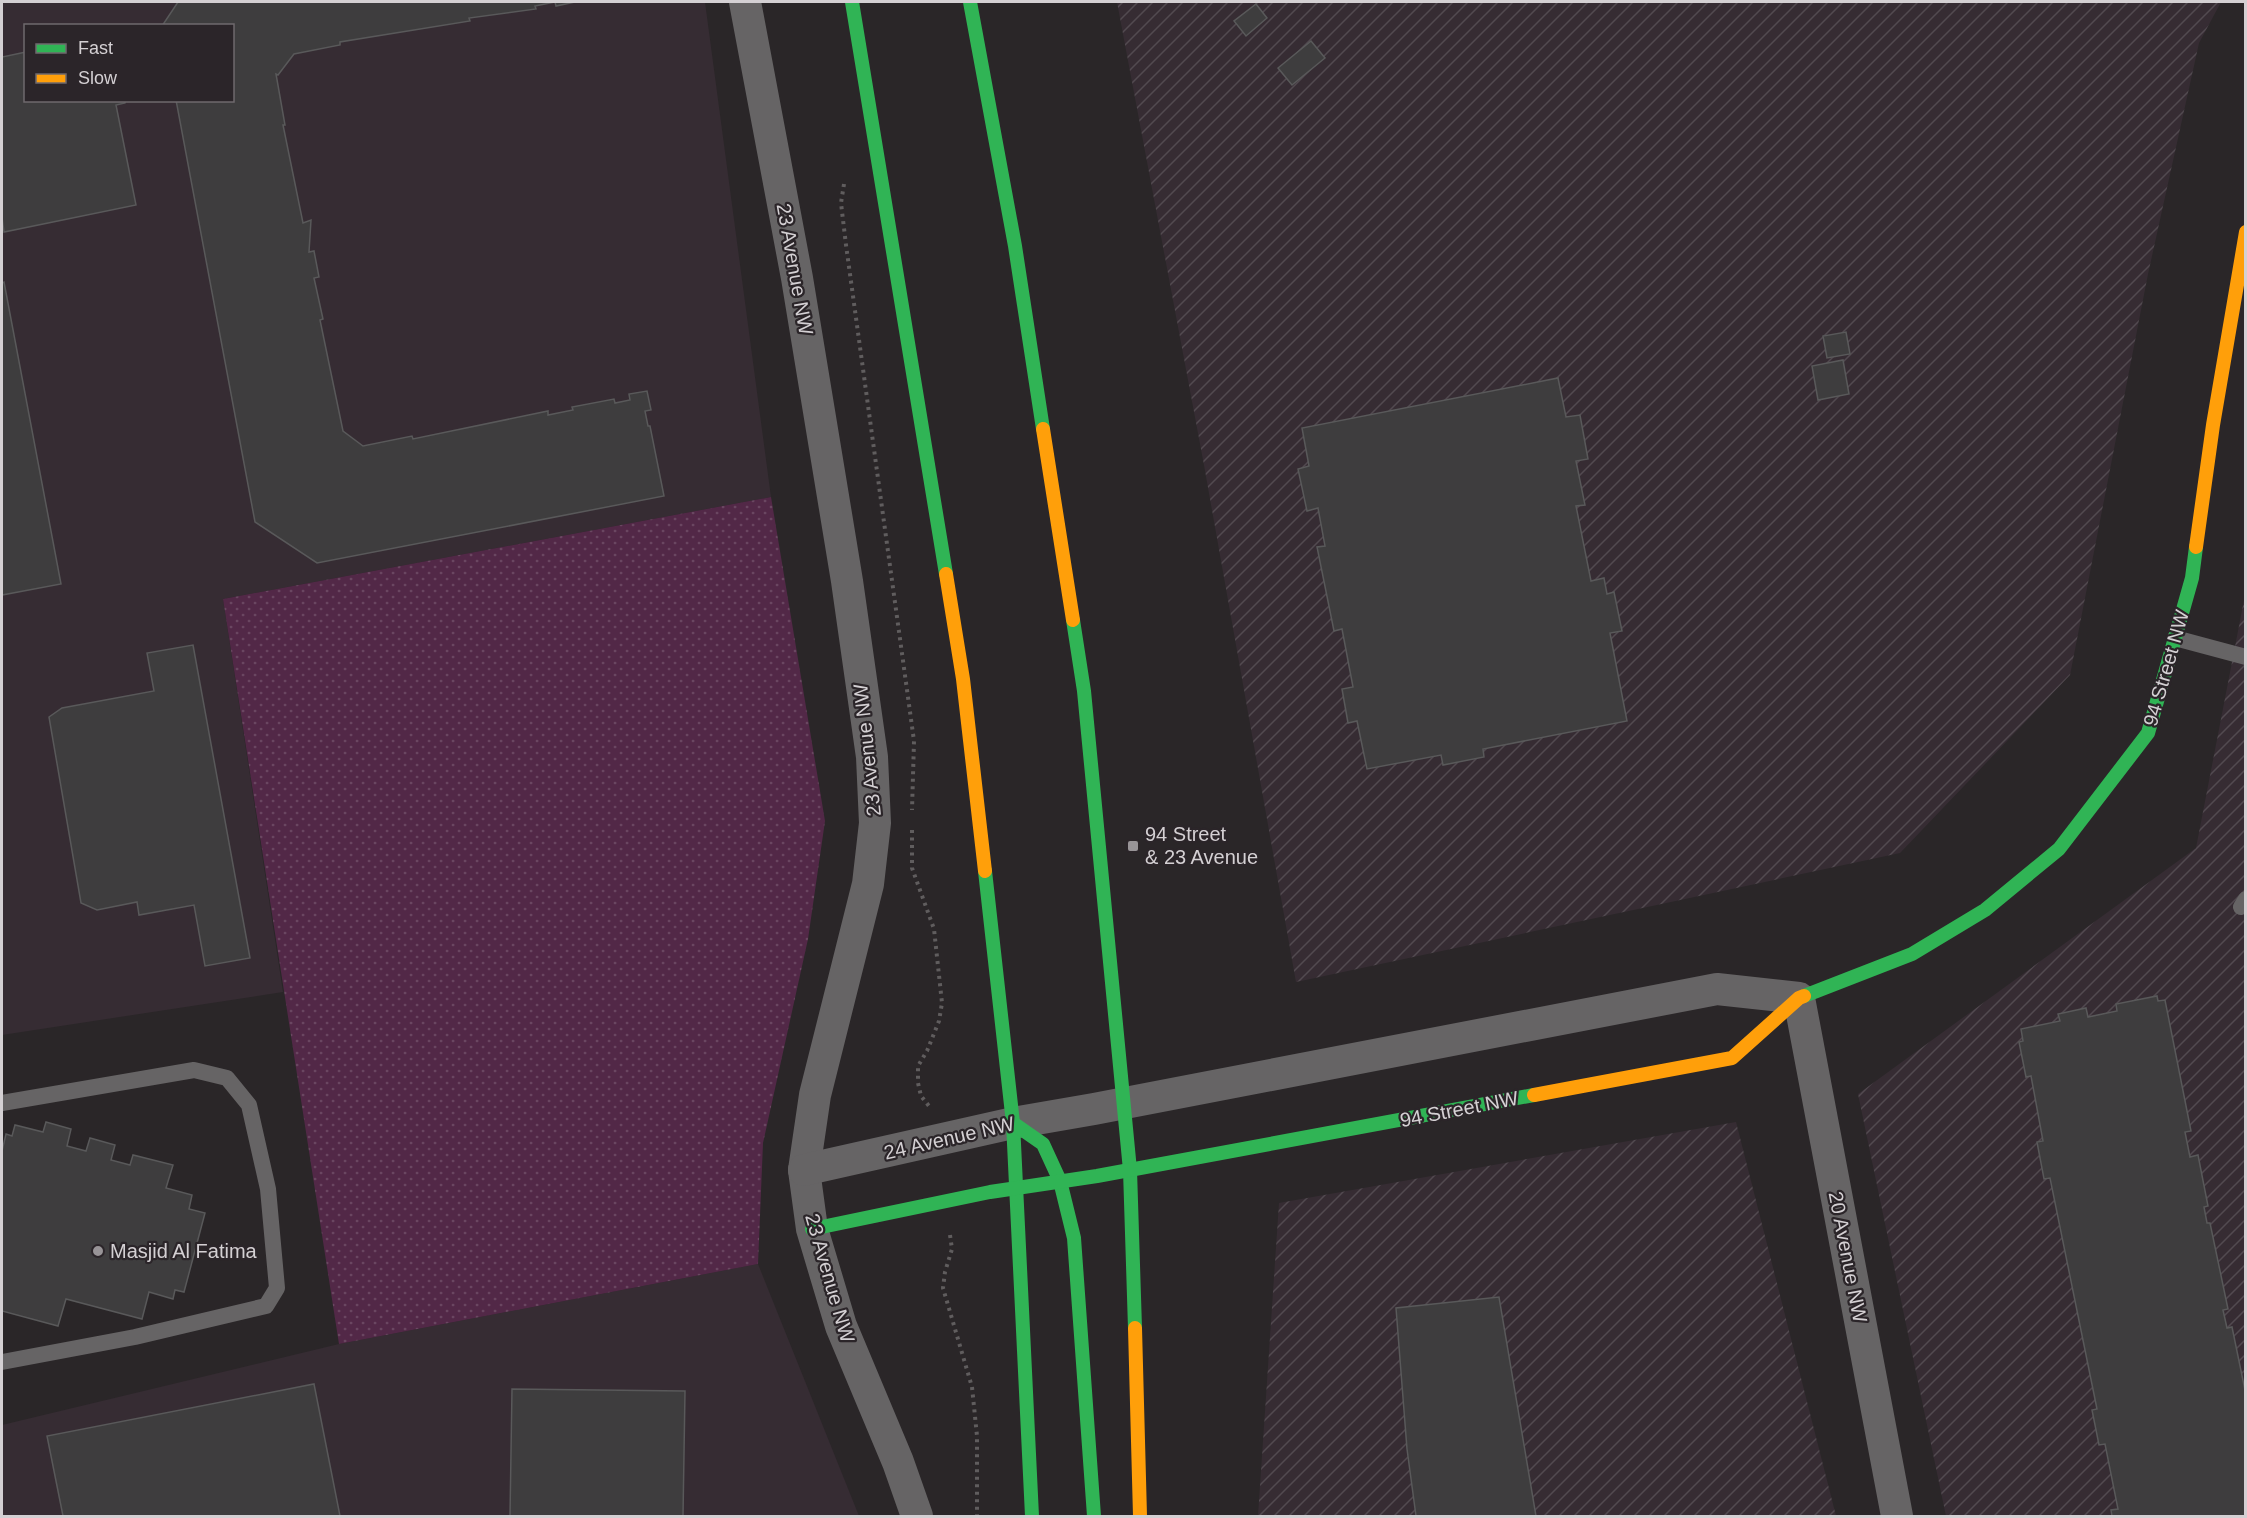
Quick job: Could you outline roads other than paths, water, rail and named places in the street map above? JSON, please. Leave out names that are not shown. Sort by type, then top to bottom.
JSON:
[{"type":"main road","points":[[852,2],[963,679],[1013,1123],[1032,1516]]},
{"type":"main road","points":[[970,2],[1015,246],[1084,691],[1109,1106],[1131,1170],[1140,1516]]},
{"type":"main road","name":"94 Street NW","points":[[1060,1181],[1131,1170],[1732,1058],[1799,998],[1912,954],[1985,910],[2059,849],[2148,733],[2192,578],[2213,425],[2246,232]]},
{"type":"main road","points":[[1013,1123],[1043,1144],[1060,1181],[1074,1238],[1094,1516]]},
{"type":"main road","points":[[812,1229],[1060,1181]]},
{"type":"street","name":"23 Avenue NW","points":[[745,2],[797,278],[845,569],[872,757],[875,823],[868,884],[815,1095],[804,1170],[812,1229],[841,1326],[898,1462],[917,1516]]},
{"type":"street","name":"94 Street NW","points":[[1109,1106],[1717,988],[1799,998]]},
{"type":"street","name":"20 Avenue NW","points":[[1799,998],[1897,1516]]},
{"type":"street","name":"24 Avenue NW","points":[[804,1170],[1013,1123],[1109,1106]]},
{"type":"lane","points":[[2175,638],[2246,657]]},
{"type":"lane","points":[[2,1103],[194,1070],[226,1078],[249,1105],[268,1189],[278,1288],[266,1306],[135,1337],[2,1362]]},
{"type":"place","name":"94 Street & 23 Avenue","points":[[1133,846]]},
{"type":"place","name":"Masjid Al Fatima","points":[[98,1251]]}]
